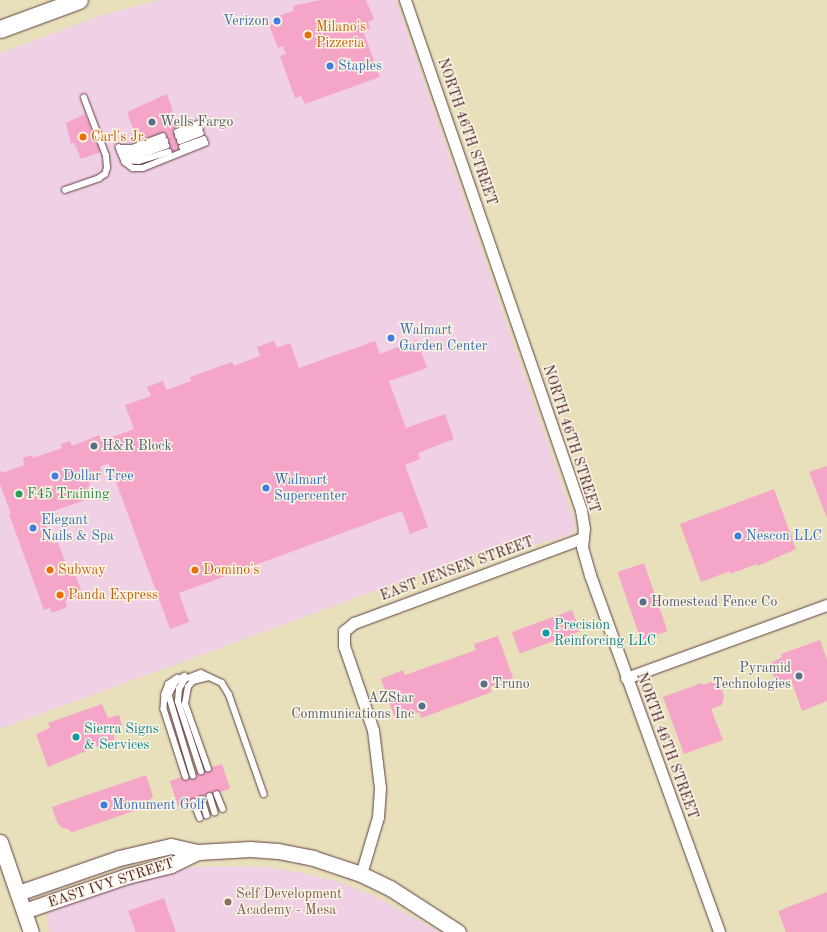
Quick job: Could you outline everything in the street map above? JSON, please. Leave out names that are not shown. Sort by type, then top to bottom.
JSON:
[{"type":"main road","points":[[0,29],[79,0]]},
{"type":"street","name":"NORTH 46TH STREET","points":[[405,0],[581,510],[583,538],[582,547],[590,575],[719,932]]},
{"type":"street","name":"EAST JENSEN STREET","points":[[361,874],[378,818],[380,788],[372,730],[344,646],[344,631],[354,623],[583,538]]},
{"type":"street","points":[[626,678],[827,605]]},
{"type":"street","points":[[0,842],[31,932]]},
{"type":"street","name":"EAST IVY STREET","points":[[18,893],[137,853],[171,846],[198,852],[250,849],[278,851],[313,858],[361,874],[390,888],[458,932]]},
{"type":"street","name":"EAST IVY STREET","points":[[24,911],[127,876],[171,865],[198,852]]},
{"type":"lane","points":[[66,190],[99,178],[105,174],[107,168],[106,156],[84,98]]},
{"type":"lane","points":[[202,133],[179,139],[202,133]]},
{"type":"lane","points":[[121,154],[133,168],[143,168],[202,133]]},
{"type":"lane","points":[[166,144],[137,156],[121,154],[132,148],[166,144]]},
{"type":"lane","points":[[201,772],[178,702],[179,689],[185,679],[201,673],[222,683],[229,694],[264,794]]},
{"type":"lane","points":[[186,777],[164,709],[165,694],[169,684],[186,676],[194,675]]},
{"type":"lane","points":[[186,676],[176,682],[169,695],[193,775]]},
{"type":"lane","points":[[208,769],[184,704],[188,687],[193,681],[209,676]]},
{"type":"lane","points":[[217,794],[223,810]]},
{"type":"lane","points":[[210,796],[215,812]]},
{"type":"lane","points":[[202,799],[207,815]]},
{"type":"lane","points":[[194,802],[200,818]]},
{"type":"shaded area","points":[[160,0],[396,0],[576,526],[570,535],[525,547],[521,537],[0,729],[0,53],[103,15]]},
{"type":"shaded area","name":"Self Development Academy - Mesa","points":[[199,866],[265,867],[298,872],[339,882],[374,896],[440,932],[49,932],[47,915],[55,907],[125,883]]},
{"type":"building","name":"Staples","points":[[320,0],[366,0],[374,19],[368,22],[370,28],[363,31],[380,77],[305,104],[301,96],[295,98],[280,56],[286,54],[283,46],[278,48],[269,25],[275,23],[273,18],[293,11],[293,6]]},
{"type":"building","name":"Wells Fargo","points":[[167,94],[173,111],[170,112],[183,148],[169,153],[162,133],[145,139],[143,133],[135,135],[127,112]]},
{"type":"building","name":"Carl's Jr.","points":[[85,114],[101,152],[81,159],[74,143],[71,144],[66,123]]},
{"type":"building","name":"Walmart Supercenter","points":[[417,340],[427,368],[389,381],[406,428],[445,414],[454,439],[418,453],[420,459],[405,465],[428,527],[410,534],[402,511],[179,593],[189,622],[170,629],[109,463],[100,467],[103,476],[89,482],[90,486],[87,487],[91,498],[42,515],[53,544],[58,542],[68,570],[73,569],[83,595],[65,601],[67,607],[52,613],[50,608],[44,610],[9,514],[11,514],[0,484],[0,471],[2,473],[24,465],[23,458],[32,455],[33,458],[62,448],[61,444],[70,441],[72,446],[99,435],[101,441],[134,429],[125,405],[151,396],[147,387],[163,381],[166,390],[191,381],[190,377],[232,362],[234,366],[260,356],[257,347],[274,341],[277,348],[290,343],[299,368],[375,341],[380,354]]},
{"type":"building","points":[[827,466],[827,518],[809,472]]},
{"type":"building","name":"Nescon LLC","points":[[774,489],[796,549],[758,566],[757,564],[730,574],[730,571],[701,582],[680,524]]},
{"type":"building","name":"Homestead Fence Co","points":[[644,563],[667,631],[641,640],[618,572]]},
{"type":"building","name":"Precision Reinforcing LLC","points":[[572,610],[580,632],[520,654],[512,632]]},
{"type":"building","points":[[498,636],[513,678],[490,687],[492,692],[421,718],[419,712],[396,721],[381,679],[403,670],[405,675],[476,650],[474,644]]},
{"type":"building","name":"Pyramid Technologies","points":[[820,640],[827,660],[827,701],[802,711],[791,680],[779,684],[778,681],[776,682],[769,664],[782,657],[781,654]]},
{"type":"building","points":[[714,681],[720,685],[724,696],[722,705],[711,709],[723,740],[684,754],[663,697],[702,683],[703,685]]},
{"type":"building","name":"Sierra Signs & Services","points":[[102,704],[108,718],[119,715],[122,725],[111,728],[115,739],[48,767],[36,734],[50,728],[48,723]]},
{"type":"building","points":[[222,764],[230,789],[178,806],[170,781]]},
{"type":"building","name":"Monument Golf","points":[[146,775],[153,796],[147,803],[148,806],[70,833],[70,830],[61,827],[57,822],[52,807]]},
{"type":"building","points":[[827,892],[827,932],[786,932],[778,911]]},
{"type":"building","points":[[164,898],[176,932],[136,932],[128,911]]},
{"type":"place","name":"Verizon","points":[[277,21]]},
{"type":"place","name":"Milano's Pizzeria","points":[[308,35]]},
{"type":"place","name":"Staples","points":[[330,66]]},
{"type":"place","name":"Wells Fargo","points":[[152,122]]},
{"type":"place","name":"Carl's Jr.","points":[[83,137]]},
{"type":"place","name":"Walmart Garden Center","points":[[391,338]]},
{"type":"place","name":"H&R Block","points":[[94,446]]},
{"type":"place","name":"Dollar Tree","points":[[55,476]]},
{"type":"place","name":"Walmart Supercenter","points":[[266,488]]},
{"type":"place","name":"F45 Training","points":[[19,494]]},
{"type":"place","name":"Elegant Nails & Spa","points":[[33,528]]},
{"type":"place","name":"Nescon LLC","points":[[738,536]]},
{"type":"place","name":"Subway","points":[[50,570]]},
{"type":"place","name":"Domino's","points":[[195,570]]},
{"type":"place","name":"Panda Express","points":[[60,595]]},
{"type":"place","name":"Homestead Fence Co","points":[[643,602]]},
{"type":"place","name":"Precision Reinforcing LLC","points":[[546,633]]},
{"type":"place","name":"Pyramid Technologies","points":[[799,676]]},
{"type":"place","name":"Truno","points":[[484,684]]},
{"type":"place","name":"AZStar Communications Inc","points":[[422,706]]},
{"type":"place","name":"Sierra Signs & Services","points":[[76,737]]},
{"type":"place","name":"Monument Golf","points":[[104,805]]},
{"type":"place","name":"Self Development Academy - Mesa","points":[[228,902]]}]
